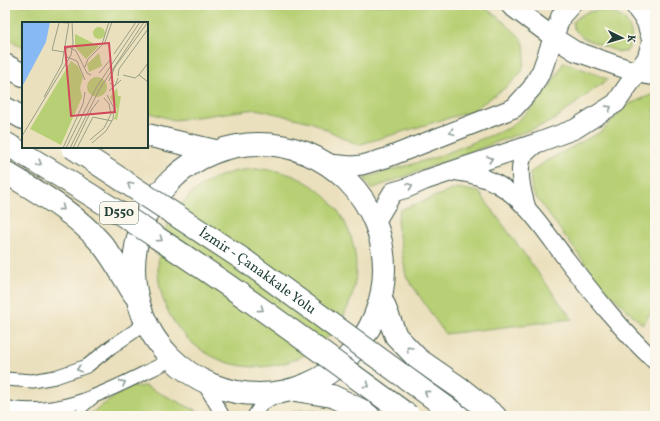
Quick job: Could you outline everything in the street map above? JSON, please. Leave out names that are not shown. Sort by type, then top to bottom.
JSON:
[{"type":"highway","points":[[5,65],[22,74]]},
{"type":"highway","points":[[5,108],[22,117]]},
{"type":"highway","points":[[148,134],[215,151]]},
{"type":"highway","name":"İzmir - Çanakkale Yolu","points":[[5,143],[68,180],[160,239],[230,287],[409,416]]},
{"type":"highway","points":[[134,294],[133,265],[140,229],[157,196],[182,169],[215,151],[253,143],[292,148],[328,164],[356,189],[375,222],[382,247],[385,276],[383,304],[396,336],[418,359],[460,388],[495,416]]},
{"type":"highway","name":"İzmir - Çanakkale Yolu","points":[[74,148],[244,260],[458,416]]},
{"type":"highway","points":[[5,172],[55,203],[82,223],[102,244],[134,294],[145,324],[157,342],[173,359],[204,384],[248,394],[287,391],[332,396],[361,410],[369,416]]},
{"type":"highway","points":[[287,391],[330,373],[358,346],[383,304]]},
{"type":"main road","points":[[510,5],[553,37],[575,51],[646,74]]},
{"type":"main road","points":[[328,164],[352,166],[362,165],[386,158],[514,108],[532,88],[542,70],[561,16],[571,5]]},
{"type":"main road","points":[[632,7],[655,13]]},
{"type":"main road","points":[[375,222],[393,192],[575,129],[616,103],[646,74],[647,58],[652,41],[646,21],[632,7]]},
{"type":"street","points":[[527,208],[521,182],[524,156],[538,143]]},
{"type":"street","points":[[453,171],[468,173],[496,183],[527,208],[573,268],[622,327],[653,358]]},
{"type":"street","points":[[5,379],[33,381],[55,377],[87,366],[111,347],[145,324]]},
{"type":"street","points":[[5,407],[44,410],[74,403],[100,395],[173,359]]},
{"type":"street","points":[[204,384],[222,416]]},
{"type":"street","points":[[254,416],[261,405],[287,391]]},
{"type":"lane","points":[[75,416],[100,395]]},
{"type":"green space","points":[[5,5],[481,5],[499,18],[518,35],[524,43],[525,57],[522,71],[509,85],[472,111],[358,145],[311,122],[256,109],[174,120],[148,112],[148,22],[22,22],[22,47],[5,36]]},
{"type":"green space","points":[[602,10],[619,16],[627,23],[631,31],[631,40],[629,48],[626,52],[618,52],[583,38],[574,29],[573,22],[580,16],[590,12]]},
{"type":"green space","points":[[564,62],[608,79],[551,122],[371,189],[364,178],[437,157],[509,128],[531,109],[550,86]]},
{"type":"green space","points":[[651,95],[655,95],[655,305],[643,325],[603,287],[532,192],[530,173],[546,161],[602,131],[627,105]]},
{"type":"green space","points":[[257,169],[276,171],[295,177],[312,186],[327,198],[339,213],[348,230],[354,249],[356,268],[354,287],[348,306],[339,323],[327,338],[312,350],[295,359],[276,365],[257,367],[238,365],[219,359],[202,350],[187,338],[175,323],[166,306],[160,287],[158,268],[160,249],[166,230],[175,213],[187,198],[202,186],[219,177],[238,171]]},
{"type":"green space","points":[[457,188],[479,192],[572,319],[445,334],[406,276],[397,223],[400,210]]},
{"type":"green space","points":[[145,386],[201,413],[203,416],[87,416],[129,387]]},
{"type":"green space","points":[[301,410],[311,410],[334,416],[277,416]]}]
